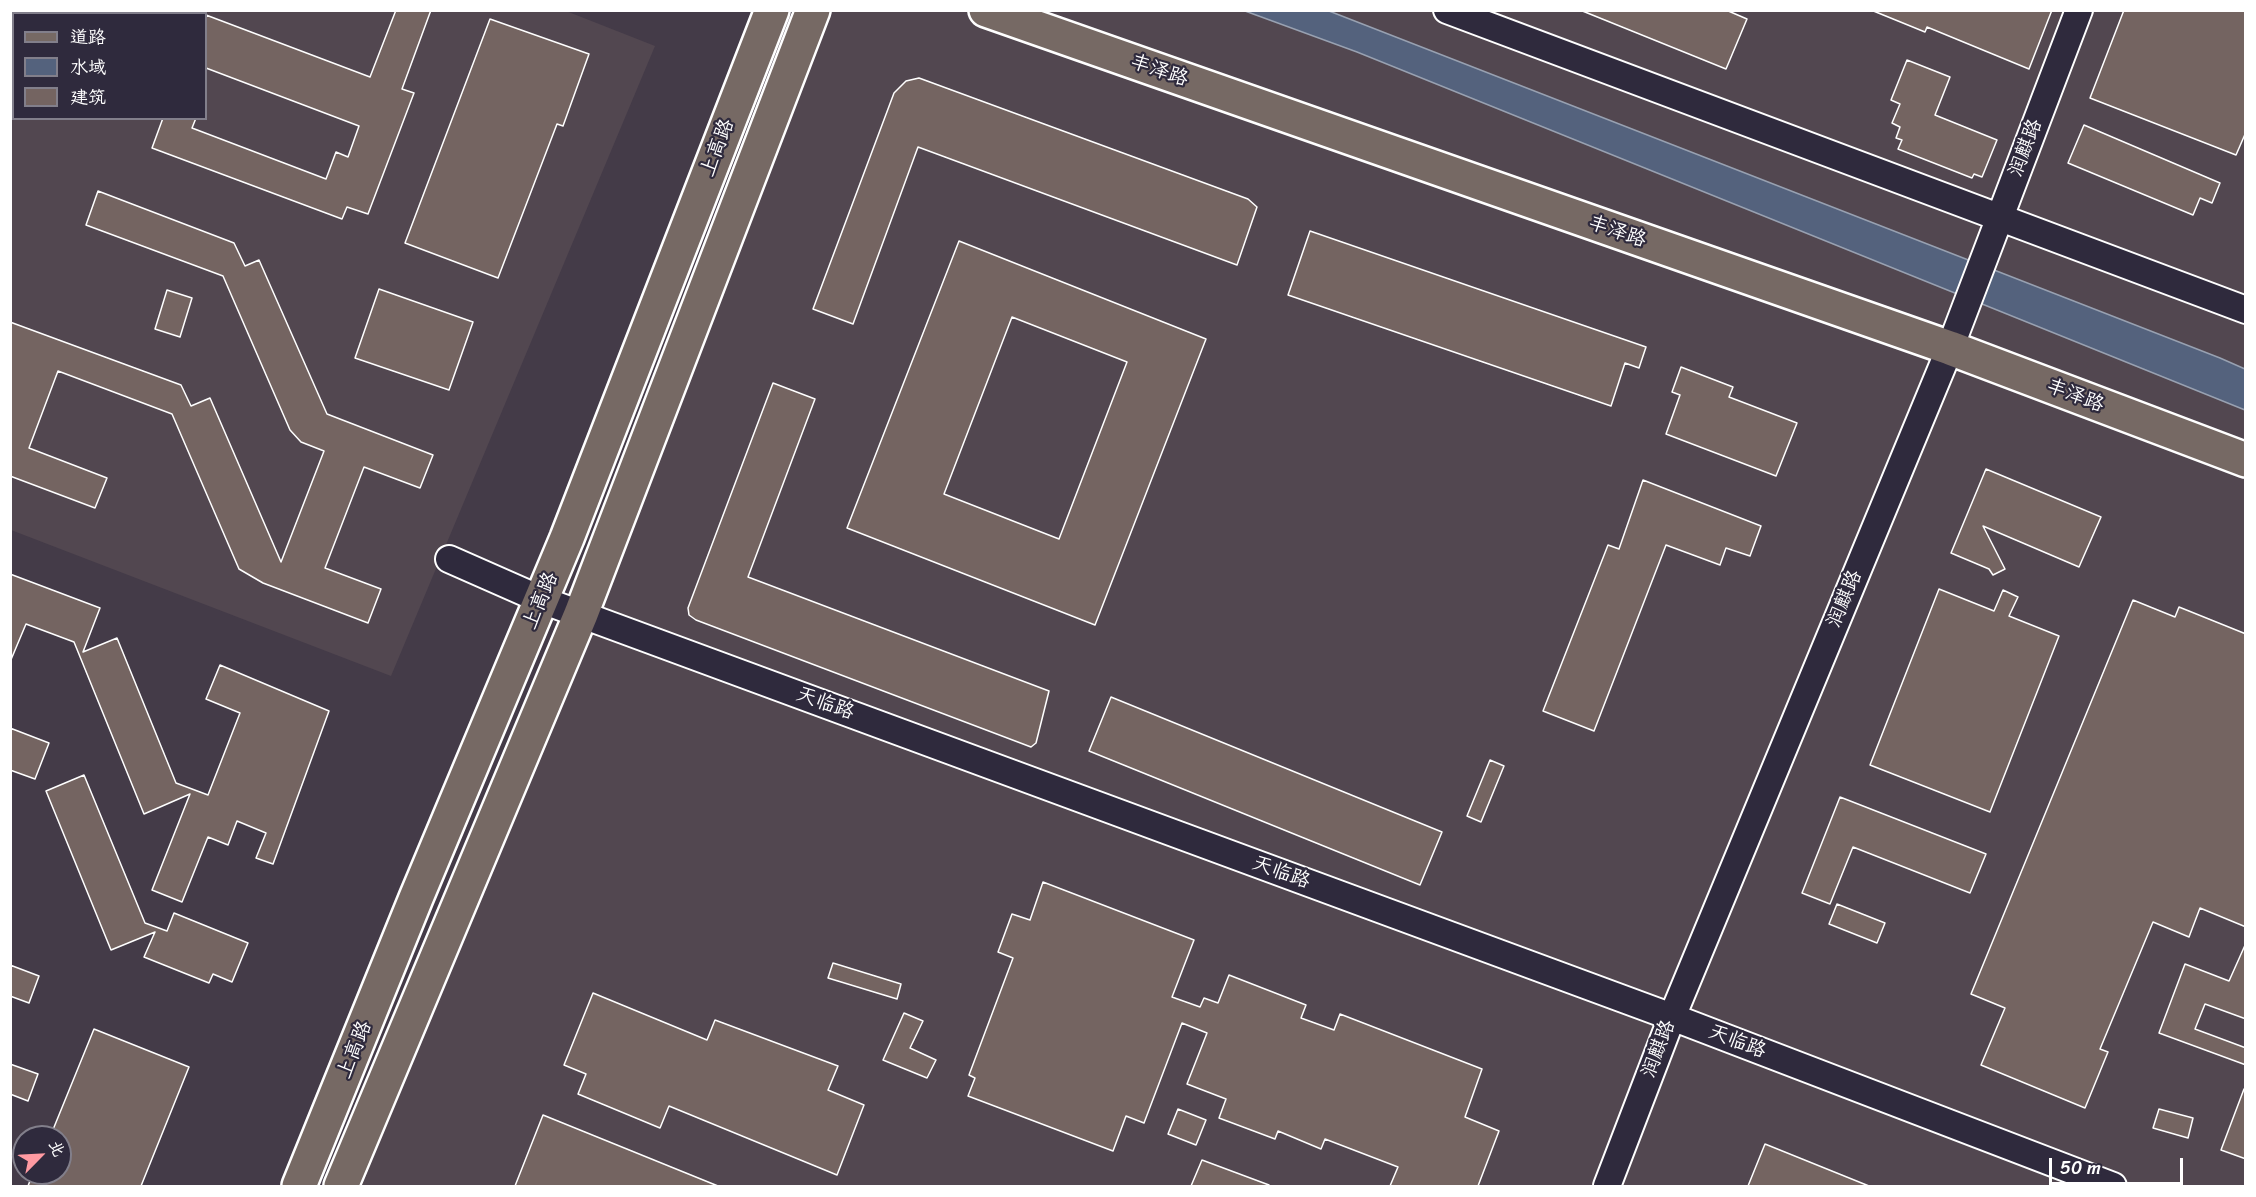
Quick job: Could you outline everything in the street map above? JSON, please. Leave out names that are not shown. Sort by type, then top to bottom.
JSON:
[{"type":"main road","name":"上高路","points":[[299,1186],[416,898],[542,600],[772,10]]},
{"type":"main road","name":"上高路","points":[[341,1186],[581,614],[813,10]]},
{"type":"main road","name":"丰泽路","points":[[986,10],[1950,348],[2246,460]]},
{"type":"street","points":[[1447,10],[2246,310]]},
{"type":"street","name":"润麒路","points":[[1607,1186],[1672,1017],[1950,348],[2079,10]]},
{"type":"street","name":"天临路","points":[[449,559],[542,600],[1672,1017],[2113,1186]]},
{"type":"shaded area","points":[[10,11],[566,11],[655,46],[391,676],[11,530]]},
{"type":"shaded area","points":[[813,11],[2245,11],[2245,1186],[341,1186]]},
{"type":"water","points":[[1245,11],[1329,11],[2220,358],[2245,369],[2245,410],[1357,52]]},
{"type":"building","points":[[396,10],[431,10],[402,89],[414,93],[368,214],[347,207],[342,219],[152,148],[162,120],[195,120],[192,128],[326,179],[336,152],[348,157],[359,126],[207,68],[207,15],[370,77]]},
{"type":"building","points":[[1580,10],[1726,10],[1747,19],[1726,69]]},
{"type":"building","points":[[1871,10],[2052,10],[2029,69],[1927,27],[1925,32]]},
{"type":"building","points":[[2124,10],[2246,10],[2246,132],[2236,155],[2090,98]]},
{"type":"building","points":[[490,19],[589,54],[563,126],[557,124],[498,278],[405,243]]},
{"type":"building","points":[[1907,60],[1950,77],[1935,115],[1997,140],[1982,177],[1974,174],[1972,178],[1898,149],[1902,140],[1896,138],[1900,127],[1892,123],[1900,104],[1891,100]]},
{"type":"building","points":[[919,78],[1248,199],[1257,207],[1237,265],[918,147],[853,324],[813,309],[894,93],[906,81]]},
{"type":"building","points":[[2084,125],[2220,183],[2212,203],[2200,198],[2193,215],[2068,163]]},
{"type":"building","points":[[98,191],[234,243],[245,266],[259,260],[327,414],[433,455],[420,488],[364,467],[325,568],[381,589],[368,623],[263,583],[239,569],[172,414],[58,371],[29,448],[107,478],[95,508],[10,476],[10,322],[181,385],[191,406],[210,398],[281,562],[324,451],[301,442],[290,430],[223,276],[86,225]]},
{"type":"building","points":[[1310,231],[1646,347],[1639,368],[1625,363],[1611,406],[1288,295]]},
{"type":"building","points":[[959,241],[1206,339],[1095,625],[847,528]],"holes":[[[1012,317],[1127,362],[1059,539],[944,494]]]},
{"type":"building","points":[[379,289],[473,322],[449,390],[355,358]]},
{"type":"building","points":[[167,290],[192,298],[180,337],[155,329]]},
{"type":"building","points":[[1681,367],[1733,387],[1729,397],[1797,423],[1776,476],[1666,434],[1680,395],[1672,392]]},
{"type":"building","points":[[773,383],[815,399],[748,577],[1049,691],[1036,743],[1031,747],[696,620],[689,615],[688,608]]},
{"type":"building","points":[[1986,469],[2101,517],[2079,567],[1983,526],[2005,569],[1993,575],[1989,569],[1951,553]]},
{"type":"building","points":[[1643,480],[1761,526],[1750,556],[1726,548],[1720,565],[1666,545],[1594,731],[1543,711],[1608,545],[1619,549]]},
{"type":"building","points":[[10,574],[100,608],[83,652],[117,638],[176,783],[208,795],[240,713],[206,699],[220,665],[329,711],[273,864],[256,858],[266,833],[237,821],[228,845],[208,837],[182,902],[152,890],[190,794],[144,814],[74,642],[26,624],[10,662]]},
{"type":"building","points":[[1939,589],[1994,611],[2003,590],[2018,597],[2009,616],[2059,636],[1990,812],[1870,765]]},
{"type":"building","points":[[2133,600],[2175,617],[2179,607],[2246,634],[2246,927],[2200,908],[2189,937],[2153,922],[2100,1049],[2108,1052],[2085,1108],[1981,1065],[2005,1008],[1971,994]]},
{"type":"building","points":[[1111,697],[1442,832],[1420,885],[1089,751]]},
{"type":"building","points":[[10,728],[49,743],[35,779],[10,770]]},
{"type":"building","points":[[1490,760],[1504,766],[1481,822],[1467,816]]},
{"type":"building","points":[[84,775],[145,923],[167,931],[174,913],[248,943],[232,982],[213,974],[209,983],[144,957],[155,932],[111,950],[46,791]]},
{"type":"building","points":[[1840,797],[1986,854],[1970,893],[1853,847],[1830,904],[1802,893]]},
{"type":"building","points":[[1043,882],[1194,940],[1172,997],[1200,1007],[1204,998],[1218,1003],[1229,975],[1306,1005],[1301,1018],[1334,1030],[1340,1014],[1482,1069],[1465,1117],[1499,1131],[1478,1186],[1390,1186],[1398,1167],[1325,1139],[1321,1149],[1278,1131],[1275,1139],[1219,1118],[1226,1099],[1187,1084],[1207,1033],[1182,1023],[1144,1123],[1126,1116],[1113,1151],[968,1096],[975,1078],[969,1075],[1013,958],[998,952],[1012,914],[1030,920]]},
{"type":"building","points":[[1837,904],[1885,923],[1877,943],[1829,924]]},
{"type":"building","points":[[2246,943],[2246,1019],[2205,1004],[2195,1029],[2246,1048],[2246,1065],[2159,1033],[2185,964],[2229,981]]},
{"type":"building","points":[[833,963],[901,984],[897,999],[828,978]]},
{"type":"building","points":[[10,965],[39,976],[29,1003],[10,996]]},
{"type":"building","points":[[593,993],[707,1040],[715,1020],[838,1066],[828,1090],[864,1105],[837,1175],[669,1106],[660,1128],[578,1094],[586,1074],[564,1065]]},
{"type":"building","points":[[904,1013],[923,1021],[910,1048],[936,1060],[927,1078],[883,1060]]},
{"type":"building","points":[[94,1029],[189,1067],[141,1186],[28,1186],[72,1185],[72,1125],[55,1125]]},
{"type":"building","points":[[10,1064],[38,1074],[28,1101],[10,1094]]},
{"type":"building","points":[[2244,1089],[2246,1089],[2246,1159],[2221,1150]]},
{"type":"building","points":[[1178,1109],[1206,1120],[1196,1145],[1168,1134]]},
{"type":"building","points":[[2159,1109],[2193,1118],[2188,1138],[2153,1128]]},
{"type":"building","points":[[543,1115],[718,1186],[515,1186]]},
{"type":"building","points":[[1765,1144],[1869,1186],[1748,1186]]},
{"type":"building","points":[[1202,1160],[1269,1185],[1269,1186],[1191,1186]]}]
